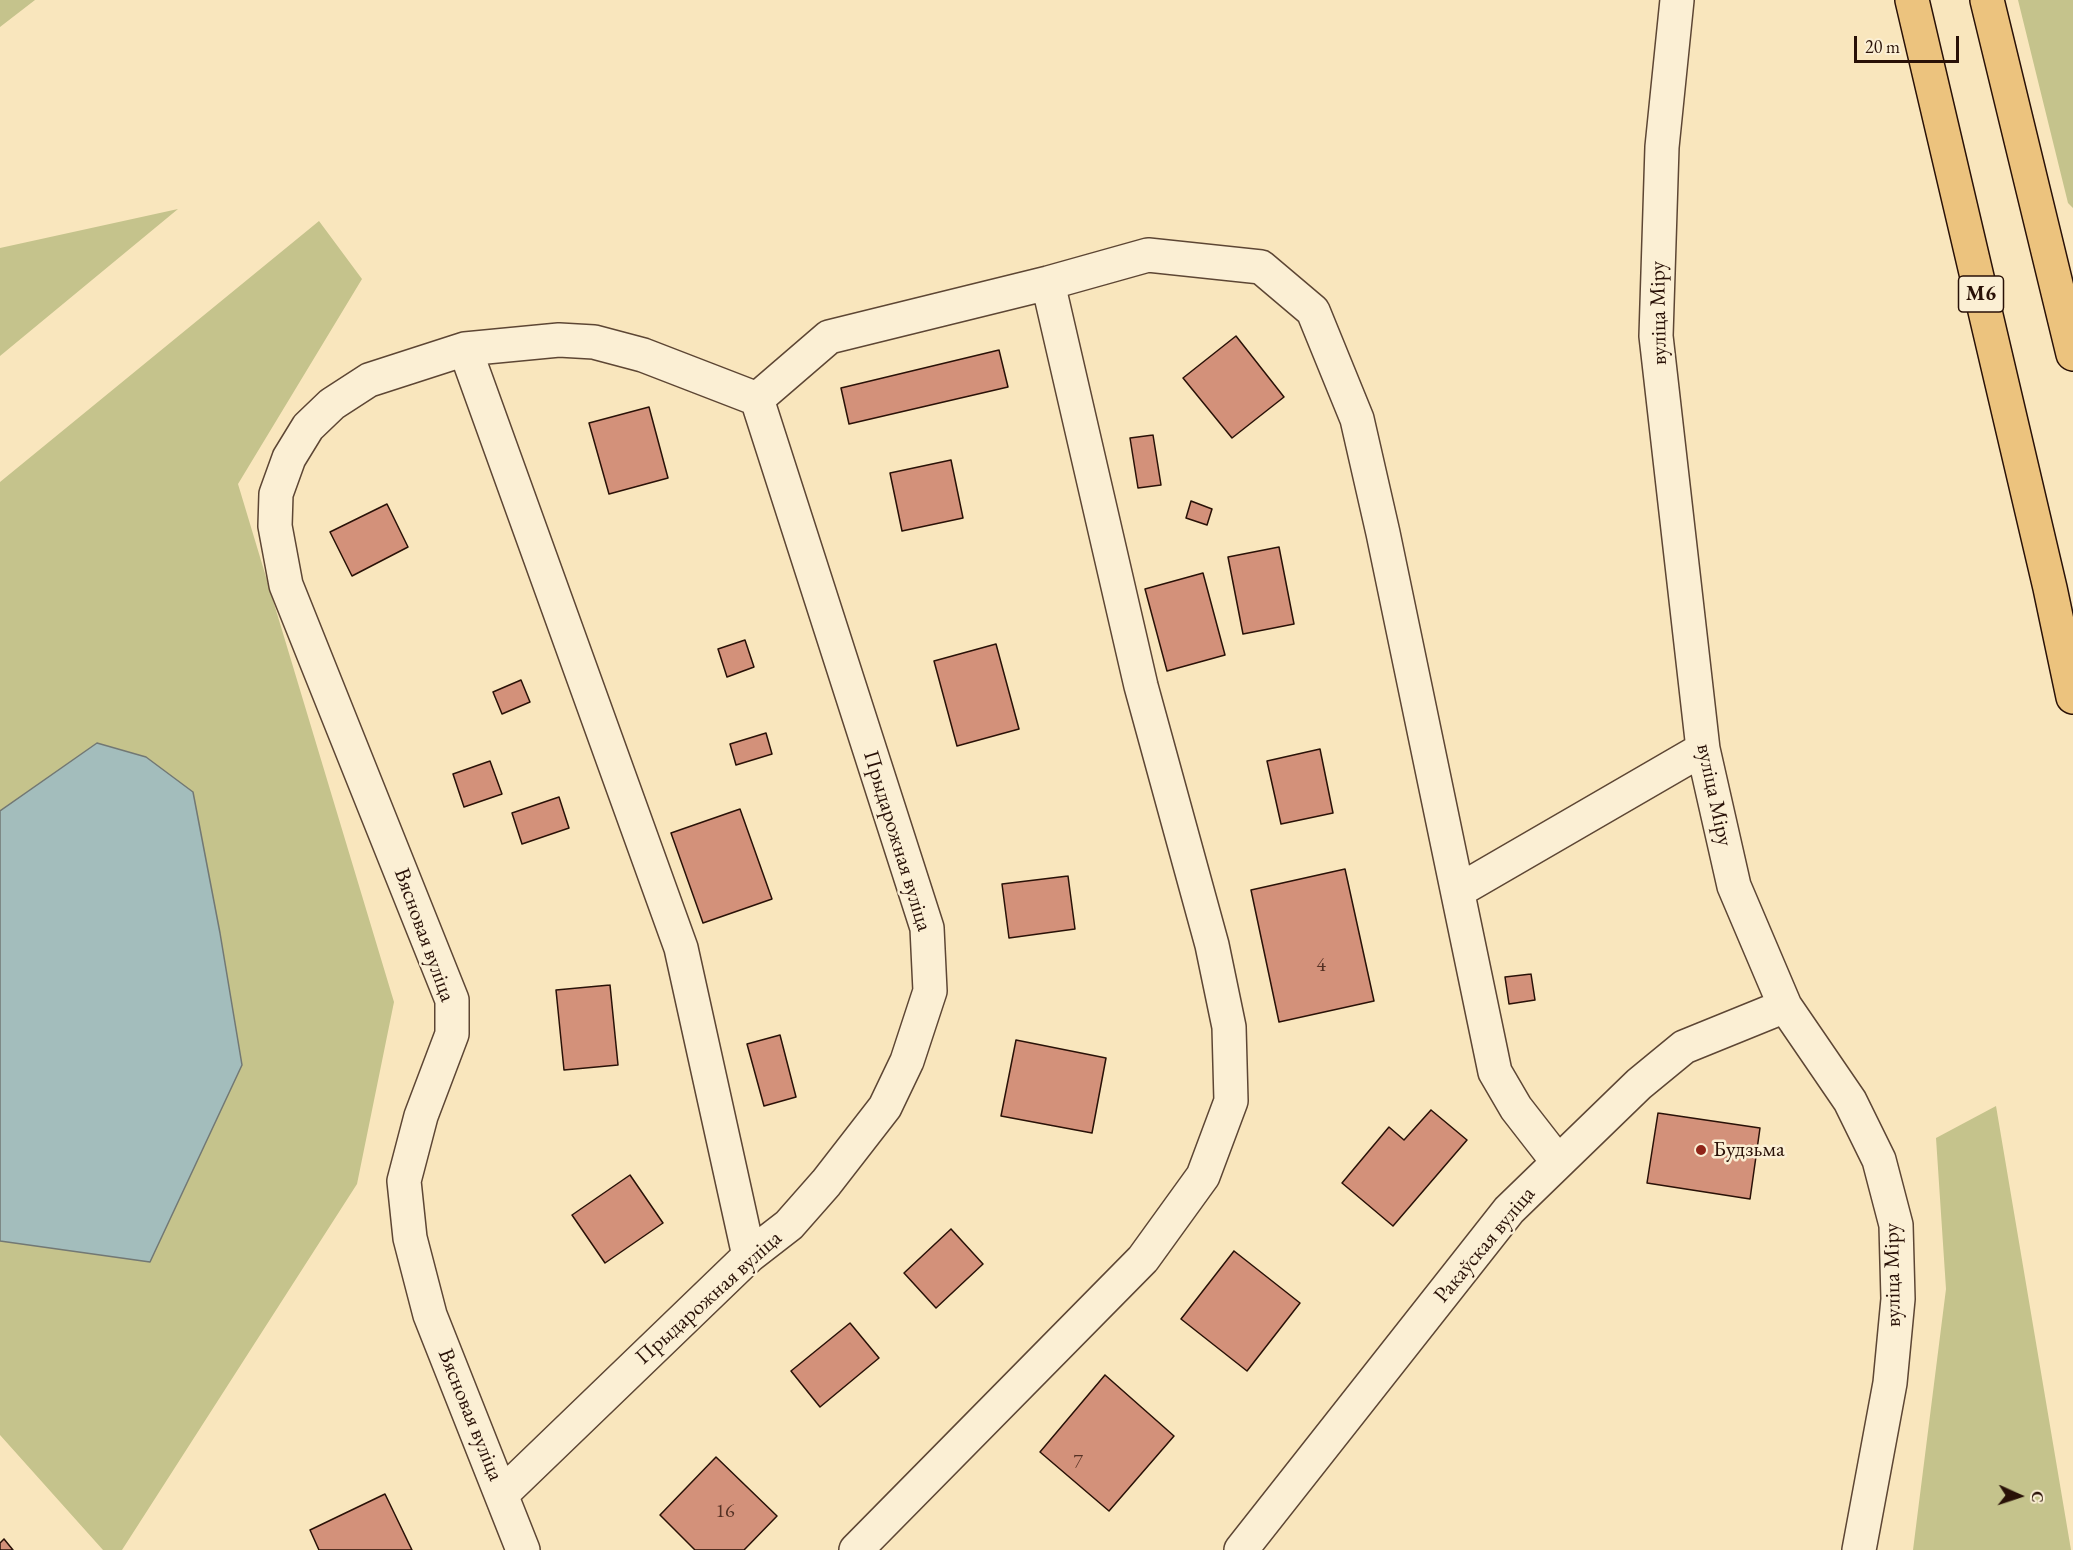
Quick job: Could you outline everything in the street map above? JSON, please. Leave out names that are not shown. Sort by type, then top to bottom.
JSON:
[{"type":"highway","name":"М6","points":[[1912,0],[2050,588],[2073,697]]},
{"type":"highway","points":[[1987,0],[2073,354]]},
{"type":"street","name":"вуліца Міру","points":[[1677,0],[1662,147],[1656,336],[1703,749],[1734,885],[1785,1006],[1850,1101],[1880,1160],[1896,1225],[1898,1299],[1890,1383],[1859,1550]]},
{"type":"street","points":[[757,399],[829,337],[1048,283],[1148,255],[1261,267],[1313,311],[1357,419],[1496,1072],[1516,1108],[1558,1162]]},
{"type":"street","points":[[856,1550],[1143,1259],[1203,1176],[1231,1101],[1229,1027],[1212,945],[1141,686],[1048,283]]},
{"type":"street","name":"Вясновая вуліца","points":[[523,1550],[430,1315],[410,1238],[404,1181],[421,1116],[452,1034],[452,1000],[286,585],[275,526],[276,494],[290,458],[308,427],[332,404],[369,380],[465,349],[560,340],[594,342],[644,355],[757,399]]},
{"type":"street","points":[[465,349],[681,948],[749,1256]]},
{"type":"street","name":"Прыдарожная вуліца","points":[[502,1494],[749,1256],[789,1225],[856,1148],[885,1107],[907,1062],[930,991],[927,928],[757,399]]},
{"type":"street","points":[[1458,891],[1703,749]]},
{"type":"street","name":"Ракаўская вуліца","points":[[1241,1550],[1509,1210],[1639,1083],[1684,1047],[1785,1006]]},
{"type":"shaded area","points":[[0,0],[35,0],[0,27]]},
{"type":"shaded area","points":[[2018,0],[2073,0],[2073,208],[2068,203]]},
{"type":"shaded area","points":[[178,209],[0,356],[0,248]]},
{"type":"shaded area","points":[[319,221],[362,279],[238,484],[394,1002],[357,1184],[122,1550],[103,1550],[0,1435],[0,482]]},
{"type":"shaded area","points":[[1996,1106],[2071,1550],[1913,1550],[1946,1289],[1936,1138]]},
{"type":"water","points":[[97,743],[146,757],[193,792],[242,1065],[150,1262],[0,1241],[0,811]]},
{"type":"building","points":[[1236,336],[1284,397],[1232,438],[1183,378]]},
{"type":"building","points":[[999,350],[1008,387],[849,424],[841,388]]},
{"type":"building","points":[[649,407],[668,478],[609,494],[589,423]]},
{"type":"building","points":[[1153,435],[1161,485],[1138,488],[1130,438]]},
{"type":"building","points":[[951,460],[963,518],[902,531],[890,473]]},
{"type":"building","points":[[1191,501],[1212,509],[1207,525],[1186,518]]},
{"type":"building","points":[[387,504],[408,547],[352,576],[330,532]]},
{"type":"building","points":[[1279,547],[1294,624],[1243,634],[1228,557]]},
{"type":"building","points":[[1203,573],[1225,655],[1167,671],[1145,589]]},
{"type":"building","points":[[745,640],[754,667],[727,677],[718,649]]},
{"type":"building","points":[[996,644],[1019,729],[957,746],[934,661]]},
{"type":"building","points":[[521,680],[530,702],[502,714],[493,692]]},
{"type":"building","points":[[766,733],[772,754],[736,765],[730,744]]},
{"type":"building","points":[[1320,749],[1333,813],[1281,824],[1267,761]]},
{"type":"building","points":[[490,761],[502,794],[464,807],[453,774]]},
{"type":"building","points":[[559,797],[569,828],[522,844],[512,813]]},
{"type":"building","points":[[740,809],[772,899],[703,923],[671,833]]},
{"type":"building","points":[[1345,869],[1374,1001],[1279,1022],[1251,890]]},
{"type":"building","points":[[1068,876],[1075,929],[1009,938],[1002,884]]},
{"type":"building","points":[[1531,974],[1535,1000],[1509,1004],[1505,977]]},
{"type":"building","points":[[610,985],[618,1065],[564,1070],[556,990]]},
{"type":"building","points":[[780,1035],[796,1097],[764,1106],[747,1044]]},
{"type":"building","points":[[1016,1040],[1106,1058],[1092,1133],[1001,1116]]},
{"type":"building","points":[[1431,1110],[1467,1140],[1393,1226],[1342,1183],[1389,1127],[1404,1140]]},
{"type":"building","points":[[1658,1113],[1760,1128],[1750,1199],[1647,1183]]},
{"type":"building","points":[[630,1175],[663,1223],[605,1263],[572,1215]]},
{"type":"building","points":[[951,1229],[983,1264],[936,1308],[904,1273]]},
{"type":"building","points":[[1234,1251],[1300,1303],[1247,1371],[1181,1319]]},
{"type":"building","points":[[850,1323],[879,1358],[820,1407],[791,1371]]},
{"type":"building","points":[[1105,1375],[1174,1436],[1109,1511],[1040,1452]]},
{"type":"building","points":[[716,1457],[777,1516],[744,1550],[695,1550],[660,1515]]},
{"type":"building","points":[[385,1494],[412,1550],[319,1550],[310,1530]]},
{"type":"building","points":[[4,1539],[13,1550],[0,1550],[0,1543]]},
{"type":"place","name":"Будзьма","points":[[1701,1150]]}]
